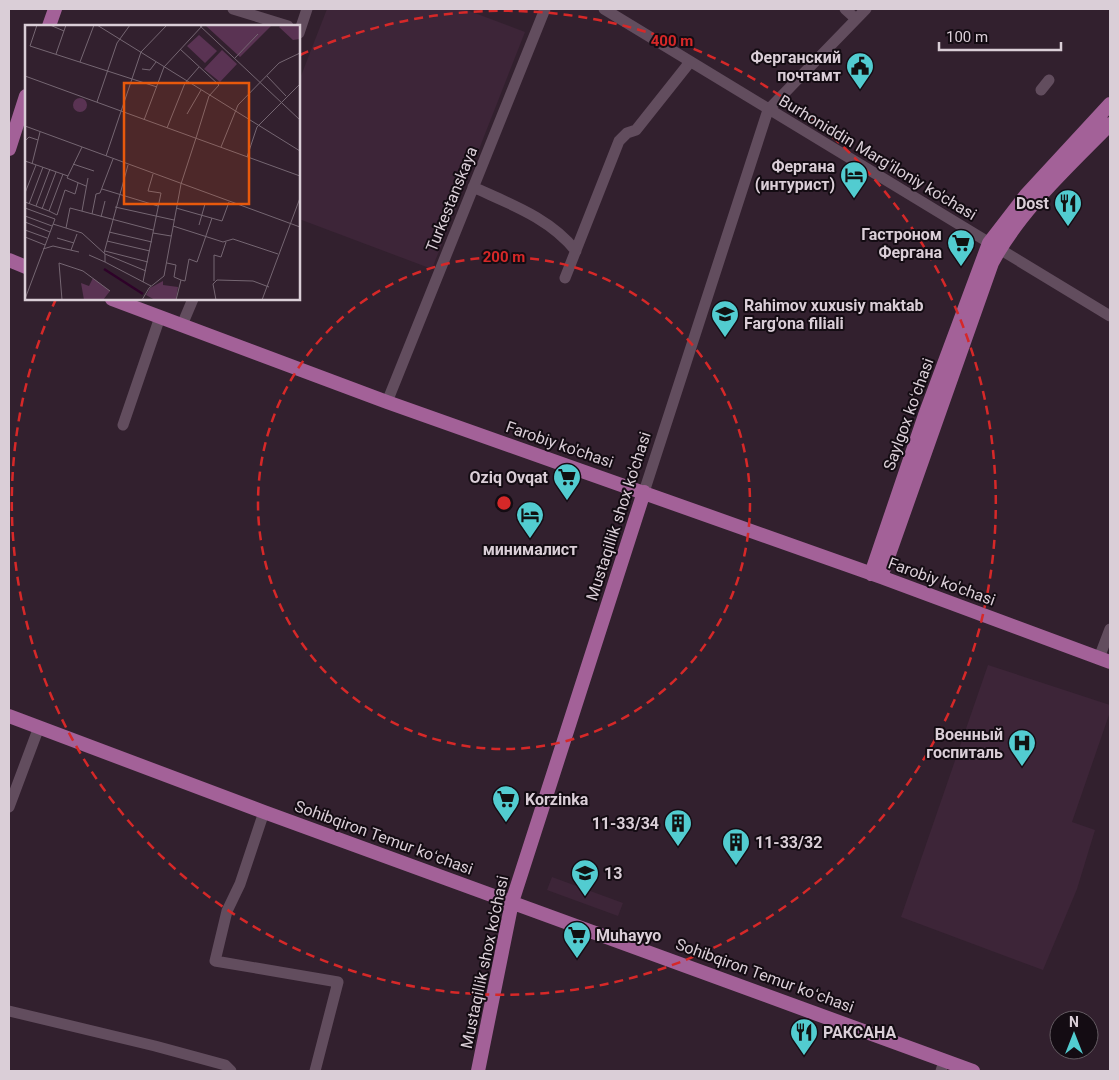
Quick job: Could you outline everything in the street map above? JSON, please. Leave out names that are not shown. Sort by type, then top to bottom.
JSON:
[{"type":"main road","points":[[49,25],[55,9]]},
{"type":"main road","points":[[9,149],[25,99]]},
{"type":"main road","name":"Saylgox koʻchasi","points":[[876,575],[992,263],[995,245],[1026,195],[1110,104]]},
{"type":"main road","name":"Saylgox koʻchasi","points":[[995,245],[1110,124]]},
{"type":"main road","points":[[9,260],[25,267]]},
{"type":"main road","name":"Farobiy ko'chasi","points":[[115,300],[387,402],[876,575],[1105,660]]},
{"type":"main road","name":"Mustaqillik shox ko'chasi","points":[[478,1071],[512,902],[644,492]]},
{"type":"main road","name":"Sohibqiron Temur koʻchasi","points":[[9,716],[264,812],[512,902],[942,1066],[973,1071]]},
{"type":"street","points":[[233,9],[285,25]]},
{"type":"street","points":[[300,28],[307,9]]},
{"type":"street","name":"Turkestanskaya","points":[[387,402],[545,9]]},
{"type":"street","name":"Burhoniddin Marg'iloniy ko'chasi","points":[[604,9],[1110,316]]},
{"type":"street","points":[[845,9],[856,19]]},
{"type":"street","name":"Mustaqillik shox ko'chasi","points":[[644,492],[768,110],[866,9]]},
{"type":"street","points":[[565,278],[619,141],[628,133],[636,130],[690,62]]},
{"type":"street","points":[[1040,90],[1049,80]]},
{"type":"street","points":[[473,187],[539,218],[565,238],[576,251]]},
{"type":"street","points":[[182,325],[193,300]]},
{"type":"street","points":[[123,425],[160,317]]},
{"type":"street","points":[[1105,660],[1110,629]]},
{"type":"street","points":[[9,807],[39,727]]},
{"type":"street","points":[[264,812],[240,884],[227,910],[214,961],[338,982],[315,1071]]},
{"type":"street","points":[[9,1011],[155,1046],[225,1065],[231,1071]]},
{"type":"shaded area","points":[[327,9],[464,9],[525,32],[432,269],[300,219],[300,78]]},
{"type":"shaded area","name":"Военный госпиталь","points":[[988,665],[1110,705],[1110,712],[1072,822],[1095,830],[1077,889],[1043,970],[901,917]]},
{"type":"shaded area","name":"13","points":[[552,877],[623,903],[618,916],[547,890]]},
{"type":"place","name":"Ферганский почтамт","points":[[860,90]]},
{"type":"place","name":"Фергана (интурист)","points":[[854,199]]},
{"type":"place","name":"Dost","points":[[1068,227]]},
{"type":"place","name":"Гастроном Фергана","points":[[961,267]]},
{"type":"place","name":"Rahimov xuxusiy maktab Farg'ona filiali","points":[[725,338]]},
{"type":"place","name":"Oziq Ovqat","points":[[567,501]]},
{"type":"place","name":"минималист","points":[[530,539]]},
{"type":"place","name":"Военный госпиталь","points":[[1022,767]]},
{"type":"place","name":"Korzinka","points":[[506,823]]},
{"type":"place","name":"11-33/34","points":[[678,847]]},
{"type":"place","name":"11-33/32","points":[[736,866]]},
{"type":"place","name":"13","points":[[585,897]]},
{"type":"place","name":"Muhayyo","points":[[577,959]]},
{"type":"place","name":"РАКСАНА","points":[[804,1056]]}]
